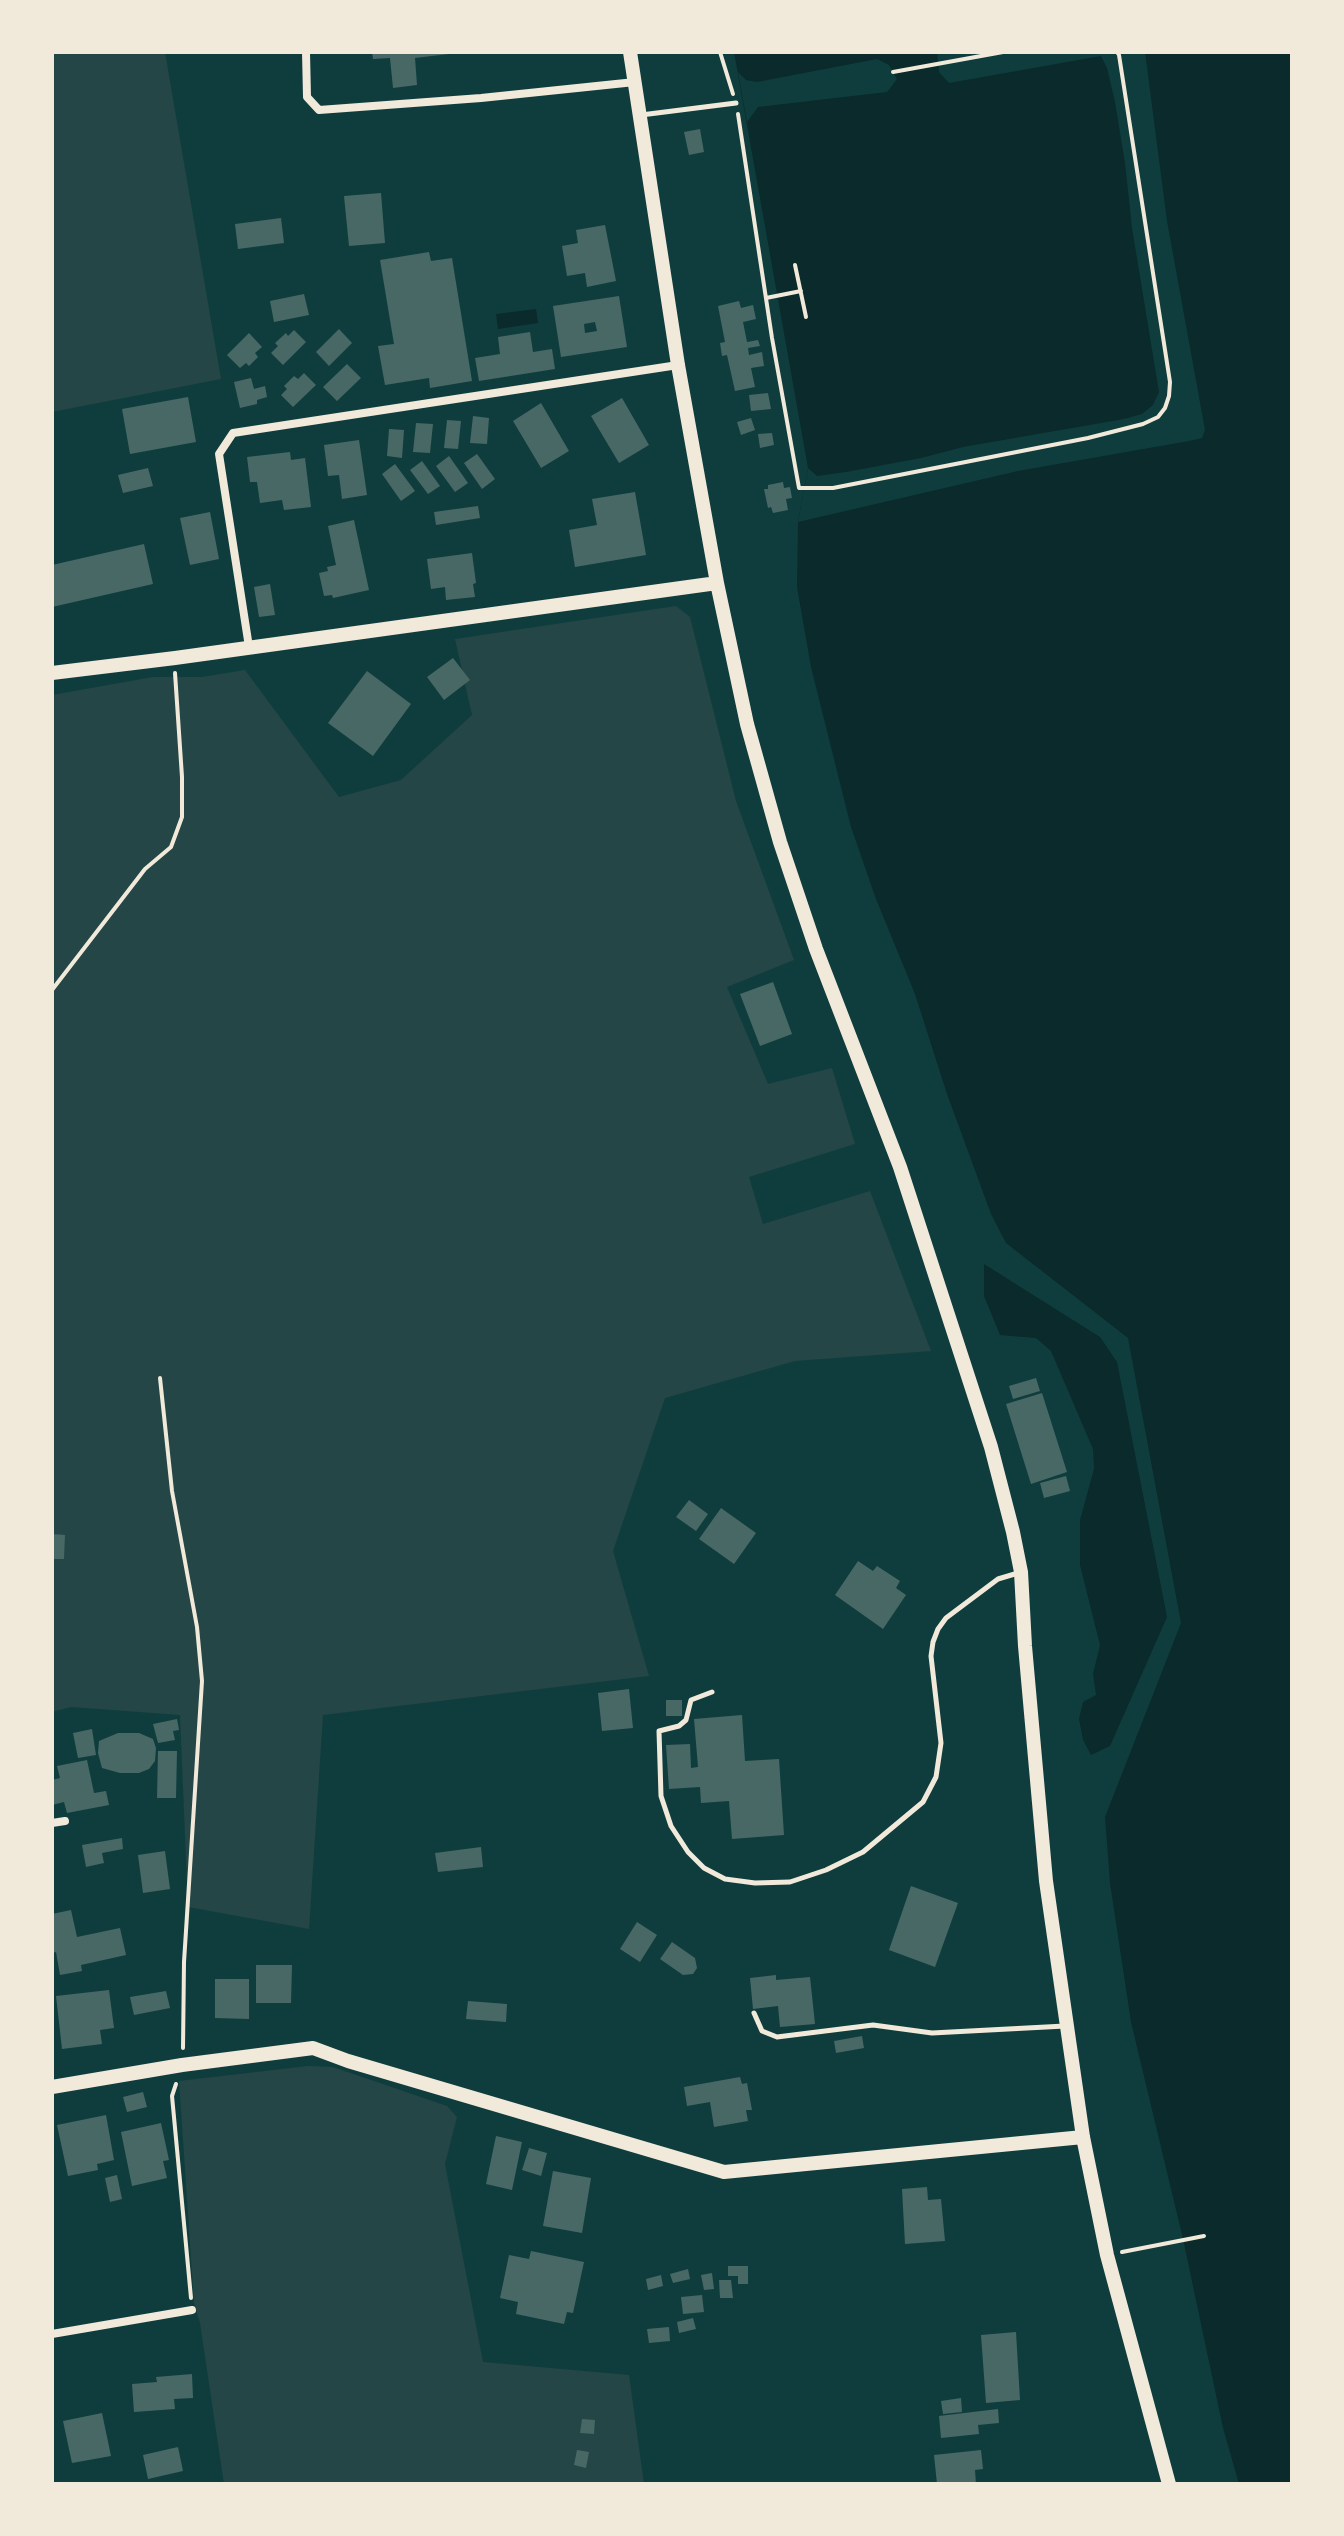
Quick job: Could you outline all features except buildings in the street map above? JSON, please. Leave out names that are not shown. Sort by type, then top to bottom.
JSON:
[{"type":"street","points":[[306,52],[307,97],[319,110],[635,82]]},
{"type":"street","points":[[630,52],[678,365],[717,583],[747,724],[780,842],[816,949],[900,1167],[991,1447],[1021,1572],[1046,1881],[1083,2137],[1107,2255],[1169,2484]]},
{"type":"street","points":[[249,647],[219,454],[233,433],[678,365]]},
{"type":"street","points":[[52,673],[717,583]]},
{"type":"street","points":[[52,1823],[65,1821]]},
{"type":"street","points":[[52,2087],[182,2065],[313,2048],[724,2172],[1083,2137]]},
{"type":"street","points":[[52,2334],[192,2310]]},
{"type":"lane","points":[[641,115],[736,103]]},
{"type":"lane","points":[[712,1692],[691,1700],[686,1720],[679,1726],[659,1731],[661,1796],[671,1826],[688,1852],[704,1868],[725,1879],[755,1883],[790,1882],[826,1870],[863,1852],[923,1802],[936,1777],[941,1743],[931,1656],[938,1629],[946,1618],[998,1579],[1021,1572]]},
{"type":"lane","points":[[754,2013],[762,2031],[777,2037],[873,2025],[932,2033],[1066,2025]]},
{"type":"path","points":[[720,52],[736,103],[799,488],[833,488],[1088,438],[1158,417],[1169,396],[1170,382],[1117,52]]},
{"type":"path","points":[[893,72],[1003,52]]},
{"type":"path","points":[[795,265],[806,317]]},
{"type":"path","points":[[766,298],[801,291]]},
{"type":"path","points":[[52,990],[145,869],[171,847],[182,817],[175,658]]},
{"type":"path","points":[[160,1378],[172,1491],[197,1627],[202,1681],[184,1962],[182,2065],[172,2096],[192,2310]]},
{"type":"path","points":[[1107,2255],[1204,2236]]},
{"type":"shaded area","points":[[52,52],[165,52],[221,379],[52,412]]},
{"type":"shaded area","points":[[734,52],[1292,52],[1292,2484],[1239,2484],[1223,2428],[1183,2239],[1131,2022],[1110,1883],[1105,1817],[1181,1623],[1128,1338],[1006,1243],[991,1214],[947,1094],[915,994],[876,899],[851,827],[811,667],[797,587],[798,522],[808,468]]},
{"type":"shaded area","points":[[536,309],[538,323],[498,329],[496,314]]},
{"type":"shaded area","points":[[676,606],[690,617],[736,801],[794,960],[727,987],[768,1084],[832,1068],[855,1144],[749,1177],[763,1224],[870,1191],[931,1351],[795,1361],[665,1398],[613,1551],[649,1676],[323,1715],[309,1929],[188,1907],[180,1715],[71,1707],[52,1712],[52,695],[153,677],[202,677],[245,670],[339,797],[401,780],[472,715],[455,639]]},
{"type":"shaded area","points":[[984,1264],[1100,1337],[1117,1362],[1167,1617],[1110,1746],[1091,1755],[1083,1740],[1079,1719],[1083,1702],[1096,1695],[1093,1674],[1100,1645],[1080,1565],[1080,1520],[1094,1469],[1093,1449],[1051,1351],[1036,1338],[1000,1335],[984,1296]]},
{"type":"shaded area","points":[[308,2066],[333,2067],[447,2106],[457,2117],[445,2164],[483,2362],[629,2375],[644,2484],[224,2484],[200,2323],[194,2303],[179,2081]]},
{"type":"pier","points":[[937,52],[1145,52],[1167,221],[1205,430],[1202,438],[1189,441],[1018,471],[798,522],[808,468],[817,476],[846,472],[963,447],[1124,419],[1142,414],[1153,405],[1159,392],[1115,102],[1101,56],[949,83],[939,72]]},
{"type":"pier","points":[[877,59],[889,65],[897,79],[887,92],[758,107],[747,122],[738,72],[746,80],[757,82]]}]
